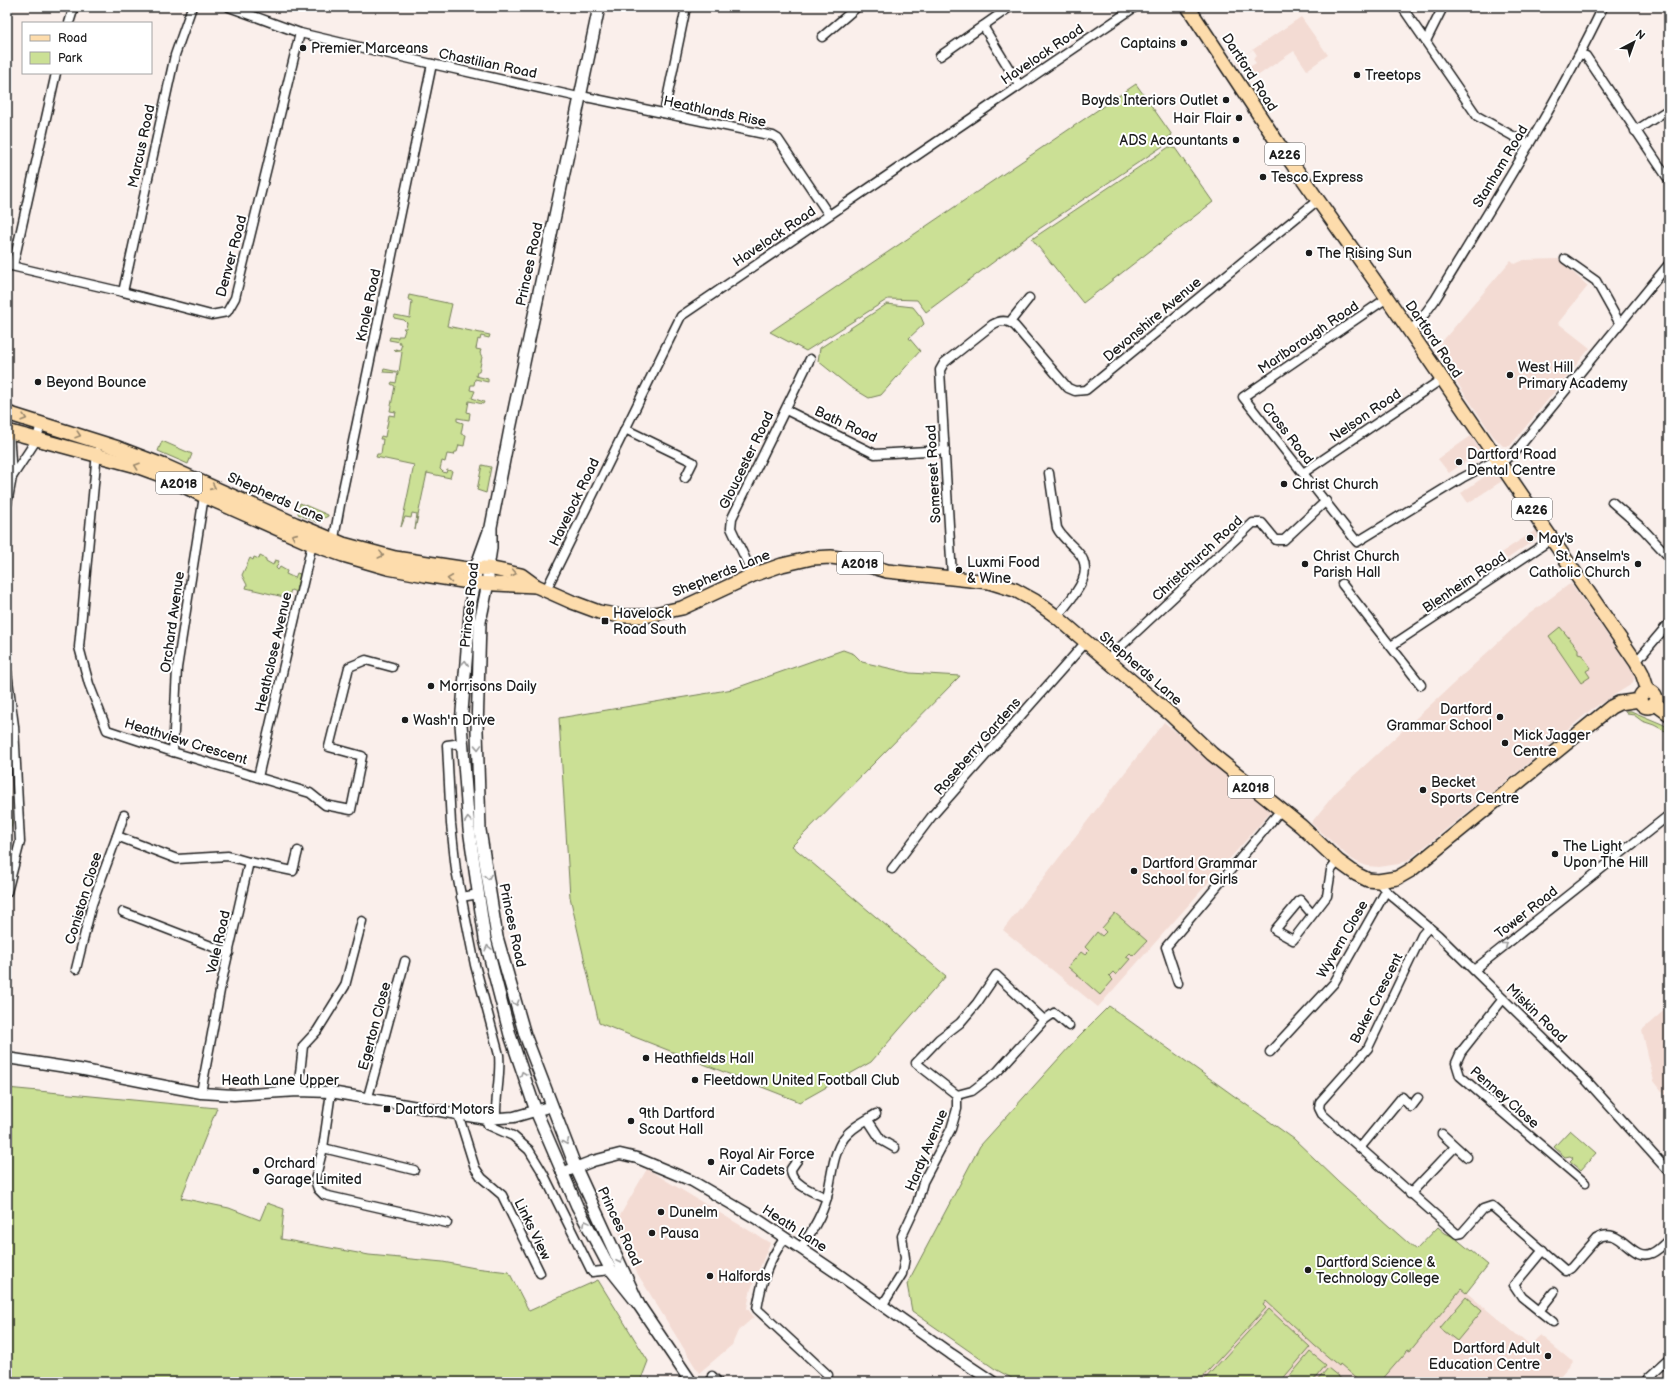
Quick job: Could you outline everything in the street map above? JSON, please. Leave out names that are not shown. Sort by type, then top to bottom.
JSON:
[{"type":"main road","name":"Princes Road","points":[[599,7],[482,568],[477,731],[480,830],[497,937],[525,1035],[576,1168],[639,1305]]},
{"type":"main road","name":"Dartford Road","points":[[1188,7],[1279,146],[1387,298],[1636,662],[1642,673],[1644,696]]},
{"type":"main road","name":"Shepherds Lane","points":[[7,413],[41,423],[133,465],[166,477],[204,496],[332,545],[395,558],[467,568],[482,568],[521,575],[541,588],[599,612],[621,616],[645,616],[682,608],[752,575],[782,565],[812,558],[831,557],[846,559],[887,571],[922,576],[952,577],[989,582],[1015,590],[1035,601],[1057,617],[1171,715],[1212,754],[1281,810],[1338,861],[1356,874],[1382,886],[1411,870],[1611,707],[1644,696]]},
{"type":"main road","name":"Shepherds Lane","points":[[8,430],[36,439],[98,448],[164,466],[313,538]]},
{"type":"main road","name":"Shepherds Lane","points":[[332,545],[344,555],[388,568],[481,583],[541,588]]},
{"type":"main road","name":"Princes Road","points":[[481,583],[471,601],[463,679],[461,724],[462,742],[469,830],[486,939],[510,1035],[536,1110],[577,1206],[611,1270],[639,1305],[691,1382]]},
{"type":"main road","name":"A226","points":[[1644,696],[1655,696],[1654,703],[1669,714]]},
{"type":"street","points":[[69,22],[74,7]]},
{"type":"street","name":"Marcus Road","points":[[123,292],[174,62],[192,7]]},
{"type":"street","name":"Chastilian Road","points":[[231,7],[300,33],[432,64],[580,96]]},
{"type":"street","points":[[664,113],[686,7]]},
{"type":"street","points":[[822,37],[857,7]]},
{"type":"street","points":[[940,56],[1010,7]]},
{"type":"street","name":"Havelock Road","points":[[541,588],[681,316],[1135,7]]},
{"type":"street","points":[[1402,7],[1477,116],[1529,145]]},
{"type":"street","points":[[1426,41],[1443,7]]},
{"type":"street","name":"Stanham Road","points":[[1409,331],[1418,323],[1435,300],[1529,145],[1580,54],[1602,7]]},
{"type":"street","points":[[983,26],[1019,85]]},
{"type":"street","name":"Denver Road","points":[[10,265],[211,315],[227,312],[236,298],[300,33]]},
{"type":"street","points":[[1580,54],[1586,56],[1669,180]]},
{"type":"street","name":"Knole Road","points":[[332,545],[340,511],[342,491],[432,64]]},
{"type":"street","points":[[10,265],[56,74]]},
{"type":"street","name":"Heathlands Rise","points":[[580,96],[773,136],[778,139],[829,215]]},
{"type":"street","points":[[1635,131],[1669,109]]},
{"type":"street","name":"Devonshire Avenue","points":[[1010,322],[1068,388],[1075,391],[1086,390],[1318,200]]},
{"type":"street","points":[[1565,259],[1596,281],[1620,324]]},
{"type":"street","points":[[1499,461],[1516,451],[1669,264]]},
{"type":"street","points":[[1010,322],[1028,298]]},
{"type":"street","name":"Marlborough Road","points":[[1243,397],[1387,298]]},
{"type":"street","name":"Somerset Road","points":[[952,577],[946,450],[940,370],[941,366],[992,325],[1003,320],[1010,322]]},
{"type":"street","name":"Gloucester Road","points":[[752,575],[731,528],[732,518],[810,359]]},
{"type":"street","name":"Nelson Road","points":[[1303,473],[1442,379]]},
{"type":"street","name":"Cross Road","points":[[1243,397],[1357,542],[1462,478],[1499,461]]},
{"type":"street","name":"Bath Road","points":[[786,410],[875,454],[946,450]]},
{"type":"street","points":[[12,477],[36,439],[41,423]]},
{"type":"street","points":[[624,429],[693,462],[685,478]]},
{"type":"street","points":[[7,504],[12,477],[8,430]]},
{"type":"street","name":"Heathview Crescent","points":[[98,448],[79,647],[89,684],[108,730],[173,752],[310,793],[325,805],[351,810],[362,756],[329,746],[349,666],[366,660],[392,667]]},
{"type":"street","points":[[1049,473],[1057,528],[1060,534],[1080,554],[1085,568],[1083,582],[1057,617]]},
{"type":"street","name":"Orchard Avenue","points":[[173,752],[177,668],[204,496]]},
{"type":"street","name":"Christchurch Road","points":[[1108,660],[1253,523],[1262,523],[1276,540],[1284,540],[1326,501]]},
{"type":"street","points":[[1612,502],[1643,529],[1669,557]]},
{"type":"street","name":"Heathclose Avenue","points":[[258,778],[313,538]]},
{"type":"street","name":"Blenheim Road","points":[[1391,646],[1552,539]]},
{"type":"street","points":[[1342,584],[1420,685]]},
{"type":"street","points":[[1636,662],[1669,623]]},
{"type":"street","name":"Roseberry Gardens","points":[[892,869],[932,816],[1086,642]]},
{"type":"street","points":[[7,672],[14,726],[20,842],[7,892]]},
{"type":"street","points":[[462,742],[447,745],[451,824],[456,870],[461,897],[500,1068],[495,1106],[491,1119]]},
{"type":"street","points":[[1178,983],[1166,947],[1281,810]]},
{"type":"street","name":"Coniston Close","points":[[76,969],[92,904],[124,815]]},
{"type":"street","name":"Tower Road","points":[[1474,970],[1669,815]]},
{"type":"street","points":[[117,836],[177,859],[228,856],[293,871],[298,851]]},
{"type":"street","points":[[1312,914],[1300,900],[1275,930],[1292,940],[1327,896],[1331,870],[1338,861]]},
{"type":"street","name":"Vale Road","points":[[201,1093],[229,952],[249,862]]},
{"type":"street","name":"Miskin Road","points":[[1382,886],[1429,927],[1587,1081],[1669,1172]]},
{"type":"street","name":"Wyvern Close","points":[[1270,1052],[1334,983],[1382,886]]},
{"type":"street","name":"Princes Road","points":[[461,897],[479,894]]},
{"type":"street","points":[[123,912],[229,952]]},
{"type":"street","points":[[298,1091],[303,1046],[317,1031],[345,986],[362,921]]},
{"type":"street","name":"Baker Crescent","points":[[1429,927],[1422,935],[1368,1048],[1320,1102],[1319,1108],[1322,1114],[1410,1194],[1457,1234],[1462,1234],[1483,1209],[1492,1206],[1566,1271],[1571,1268],[1596,1238],[1601,1236],[1616,1236],[1637,1252],[1644,1254],[1651,1253],[1669,1239]]},
{"type":"street","name":"Egerton Close","points":[[368,1098],[405,961]]},
{"type":"street","points":[[957,1095],[916,1063],[939,1038],[960,1023],[996,975],[1044,1020],[1054,1013],[1069,1026]]},
{"type":"street","name":"Penney Close","points":[[1503,999],[1461,1052],[1456,1064],[1460,1076],[1585,1183]]},
{"type":"street","name":"Hardy Avenue","points":[[882,1306],[902,1274],[904,1258],[902,1236],[917,1204],[923,1182],[951,1129],[957,1109],[957,1095],[972,1091],[998,1071],[1044,1020]]},
{"type":"street","name":"Heath Lane Upper","points":[[7,1058],[79,1069],[201,1093],[234,1095],[298,1091],[331,1092],[491,1119],[514,1117],[552,1106]]},
{"type":"street","points":[[331,1092],[323,1148],[315,1180],[318,1189],[324,1195],[447,1224]]},
{"type":"street","points":[[1360,1148],[1402,1097],[1411,1107],[1418,1098]]},
{"type":"street","name":"Links View","points":[[458,1114],[475,1168],[482,1178],[502,1195],[540,1273]]},
{"type":"street","points":[[800,1249],[818,1220],[826,1198],[835,1156],[841,1142],[851,1131],[876,1114]]},
{"type":"street","name":"Princes Road","points":[[491,1119],[488,1124],[513,1136],[529,1150],[543,1173],[592,1272],[611,1270]]},
{"type":"street","points":[[868,1120],[881,1140],[894,1148]]},
{"type":"street","points":[[1442,1134],[1467,1157]]},
{"type":"street","points":[[1410,1194],[1455,1147]]},
{"type":"street","points":[[323,1148],[414,1170]]},
{"type":"street","name":"Heath Lane","points":[[562,1173],[606,1156],[620,1154],[637,1158],[692,1181],[756,1220],[834,1271],[882,1306],[993,1382]]},
{"type":"street","points":[[798,1160],[791,1169],[793,1178],[811,1191],[826,1198]]},
{"type":"street","points":[[784,1239],[775,1251],[762,1282],[757,1309],[828,1375]]},
{"type":"street","points":[[1543,1250],[1514,1285],[1522,1298],[1553,1322]]},
{"type":"street","points":[[1539,1311],[1554,1292]]},
{"type":"street","points":[[1645,1382],[1647,1378],[1669,1358]]},
{"type":"shaded area","points":[[1301,17],[1328,55],[1307,70],[1294,51],[1250,81],[1236,61],[1240,58],[1239,59],[1246,69],[1256,63],[1253,59],[1257,55],[1253,49]]},
{"type":"shaded area","name":"West Hill Primary Academy","points":[[1558,259],[1588,286],[1558,323],[1590,348],[1510,446],[1503,446],[1493,436],[1435,350],[1511,260],[1515,264],[1524,260]]},
{"type":"shaded area","points":[[1471,436],[1481,451],[1449,473],[1438,459]]},
{"type":"shaded area","points":[[1494,470],[1502,481],[1468,503],[1461,493]]},
{"type":"shaded area","points":[[1536,530],[1540,536],[1507,559],[1502,552]]},
{"type":"shaded area","name":"Dartford Grammar School","points":[[1571,583],[1633,672],[1635,677],[1632,684],[1592,709],[1526,765],[1408,860],[1399,864],[1379,867],[1367,866],[1357,862],[1350,858],[1311,823],[1336,792],[1529,614]]},
{"type":"shaded area","name":"Dartford Grammar School for Girls","points":[[1164,722],[1271,812],[1098,1007],[1003,930]]},
{"type":"shaded area","points":[[1669,1006],[1669,1096],[1665,1095],[1654,1081],[1642,1030]]},
{"type":"shaded area","name":"Dartford Science & Technology College","points":[[1294,1139],[1338,1181],[1416,1250],[1530,1346],[1540,1335],[1569,1359],[1572,1362],[1555,1382],[1076,1382]]},
{"type":"shaded area","points":[[647,1169],[770,1243],[751,1289],[747,1308],[754,1317],[738,1331],[732,1345],[699,1373],[637,1273],[615,1224]]},
{"type":"green space","points":[[1136,84],[1172,135],[1167,138],[1169,142],[1030,235],[926,312],[917,300],[888,299],[806,351],[770,332]]},
{"type":"green space","points":[[1169,147],[1175,148],[1213,202],[1083,303],[1032,239]]},
{"type":"green space","points":[[409,295],[452,304],[447,326],[490,335],[489,338],[481,336],[480,340],[478,339],[476,349],[481,350],[480,353],[482,357],[479,372],[477,372],[476,376],[488,379],[488,382],[475,379],[474,385],[471,385],[470,390],[475,391],[472,398],[484,402],[483,404],[469,401],[467,412],[470,413],[469,420],[457,418],[457,421],[463,423],[461,434],[466,435],[464,446],[459,445],[457,452],[455,452],[454,455],[447,454],[445,462],[442,461],[440,469],[446,473],[447,470],[452,471],[450,478],[427,473],[415,530],[417,514],[412,513],[411,518],[405,517],[401,527],[414,465],[376,457],[377,454],[381,454],[383,439],[380,439],[381,436],[385,437],[389,415],[395,416],[396,412],[390,411],[395,386],[391,384],[392,382],[396,383],[398,373],[383,372],[384,369],[399,372],[402,352],[394,350],[400,350],[402,344],[399,344],[400,342],[389,340],[390,337],[398,338],[398,336],[403,336],[405,330],[403,328],[406,328],[407,323],[404,320],[394,318],[395,315],[410,318],[412,301],[408,299]]},
{"type":"green space","points":[[887,304],[913,307],[921,317],[924,324],[909,338],[920,351],[881,395],[869,398],[849,386],[818,361],[820,348]]},
{"type":"green space","points":[[162,441],[192,454],[188,464],[158,451]]},
{"type":"green space","points":[[482,465],[491,467],[486,493],[477,490]]},
{"type":"green space","points":[[300,503],[328,516],[317,522],[298,514]]},
{"type":"green space","points":[[260,556],[273,565],[275,560],[279,561],[276,568],[278,570],[280,567],[287,571],[286,574],[295,578],[297,573],[300,574],[296,592],[291,590],[288,598],[246,588],[247,585],[242,575],[250,558],[253,560],[254,557],[259,559]]},
{"type":"green space","points":[[1560,627],[1578,649],[1578,654],[1582,655],[1591,668],[1586,671],[1590,677],[1581,683],[1549,636]]},
{"type":"green space","points":[[843,650],[854,654],[862,662],[910,673],[960,676],[792,846],[946,976],[871,1062],[800,1102],[599,1023],[570,897],[559,718],[733,689]]},
{"type":"green space","points":[[1625,711],[1631,711],[1669,727],[1669,733],[1654,725],[1642,721],[1634,715],[1627,714]]},
{"type":"green space","points":[[7,767],[12,823],[7,845]]},
{"type":"green space","points":[[1115,913],[1147,941],[1133,956],[1130,953],[1126,957],[1130,959],[1116,975],[1113,972],[1109,976],[1113,980],[1100,995],[1068,967],[1081,952],[1085,955],[1089,951],[1085,947],[1097,932],[1102,936],[1106,932],[1102,928]]},
{"type":"green space","points":[[1109,1006],[1294,1139],[1338,1181],[1416,1250],[1438,1227],[1445,1233],[1454,1237],[1488,1265],[1466,1293],[1461,1289],[1410,1351],[1408,1350],[1380,1382],[1361,1382],[1340,1364],[1339,1366],[1315,1346],[1266,1301],[1263,1305],[1266,1308],[1198,1382],[1019,1382],[995,1369],[912,1311],[907,1284],[980,1146],[1079,1036]]},
{"type":"green space","points":[[7,1088],[217,1108],[181,1198],[229,1208],[260,1220],[267,1203],[284,1209],[281,1239],[369,1255],[443,1262],[509,1272],[529,1311],[598,1280],[648,1361],[640,1382],[7,1382]]},
{"type":"green space","points":[[1570,1130],[1596,1153],[1581,1170],[1570,1161],[1573,1158],[1570,1156],[1565,1157],[1554,1147]]},
{"type":"green space","points":[[1466,1297],[1482,1311],[1457,1341],[1440,1328]]},
{"type":"green space","points":[[1269,1309],[1310,1347],[1280,1382],[1202,1382]]},
{"type":"green space","points":[[1310,1352],[1326,1365],[1312,1382],[1285,1382]]},
{"type":"green space","points":[[1328,1368],[1344,1381],[1316,1382]]},
{"type":"place","name":"Captains","points":[[1184,43]]},
{"type":"place","name":"Premier Marceans","points":[[303,48]]},
{"type":"place","name":"Treetops","points":[[1357,75]]},
{"type":"place","name":"Boyds Interiors Outlet","points":[[1226,100]]},
{"type":"place","name":"Hair Flair","points":[[1239,118]]},
{"type":"place","name":"ADS Accountants","points":[[1236,140]]},
{"type":"place","name":"Tesco Express","points":[[1263,177]]},
{"type":"place","name":"The Rising Sun","points":[[1309,253]]},
{"type":"place","name":"West Hill Primary Academy","points":[[1510,375]]},
{"type":"place","name":"Beyond Bounce","points":[[38,382]]},
{"type":"place","name":"Dartford Road Dental Centre","points":[[1459,462]]},
{"type":"place","name":"Christ Church","points":[[1284,484]]},
{"type":"place","name":"May's","points":[[1530,538]]},
{"type":"place","name":"Christ Church Parish Hall","points":[[1305,564]]},
{"type":"place","name":"St. Anselm's Catholic Church","points":[[1638,564]]},
{"type":"place","name":"Luxmi Food & Wine","points":[[959,570]]},
{"type":"place","name":"Havelock Road South","points":[[605,621]]},
{"type":"place","name":"Morrisons Daily","points":[[431,686]]},
{"type":"place","name":"Dartford Grammar School","points":[[1500,717]]},
{"type":"place","name":"Wash'n Drive","points":[[405,720]]},
{"type":"place","name":"Mick Jagger Centre","points":[[1505,743]]},
{"type":"place","name":"Becket Sports Centre","points":[[1423,790]]},
{"type":"place","name":"The Light Upon The Hill","points":[[1555,854]]},
{"type":"place","name":"Dartford Grammar School for Girls","points":[[1134,871]]},
{"type":"place","name":"Heathfields Hall","points":[[646,1058]]},
{"type":"place","name":"Fleetdown United Football Club","points":[[695,1080]]},
{"type":"place","name":"Dartford Motors","points":[[387,1109]]},
{"type":"place","name":"9th Dartford Scout Hall","points":[[631,1121]]},
{"type":"place","name":"Royal Air Force Air Cadets","points":[[711,1162]]},
{"type":"place","name":"Orchard Garage Limited","points":[[256,1171]]},
{"type":"place","name":"Dunelm","points":[[661,1212]]},
{"type":"place","name":"Pausa","points":[[652,1233]]},
{"type":"place","name":"Dartford Science & Technology College","points":[[1308,1270]]},
{"type":"place","name":"Halfords","points":[[710,1276]]},
{"type":"place","name":"Dartford Adult Education Centre","points":[[1548,1356]]}]
